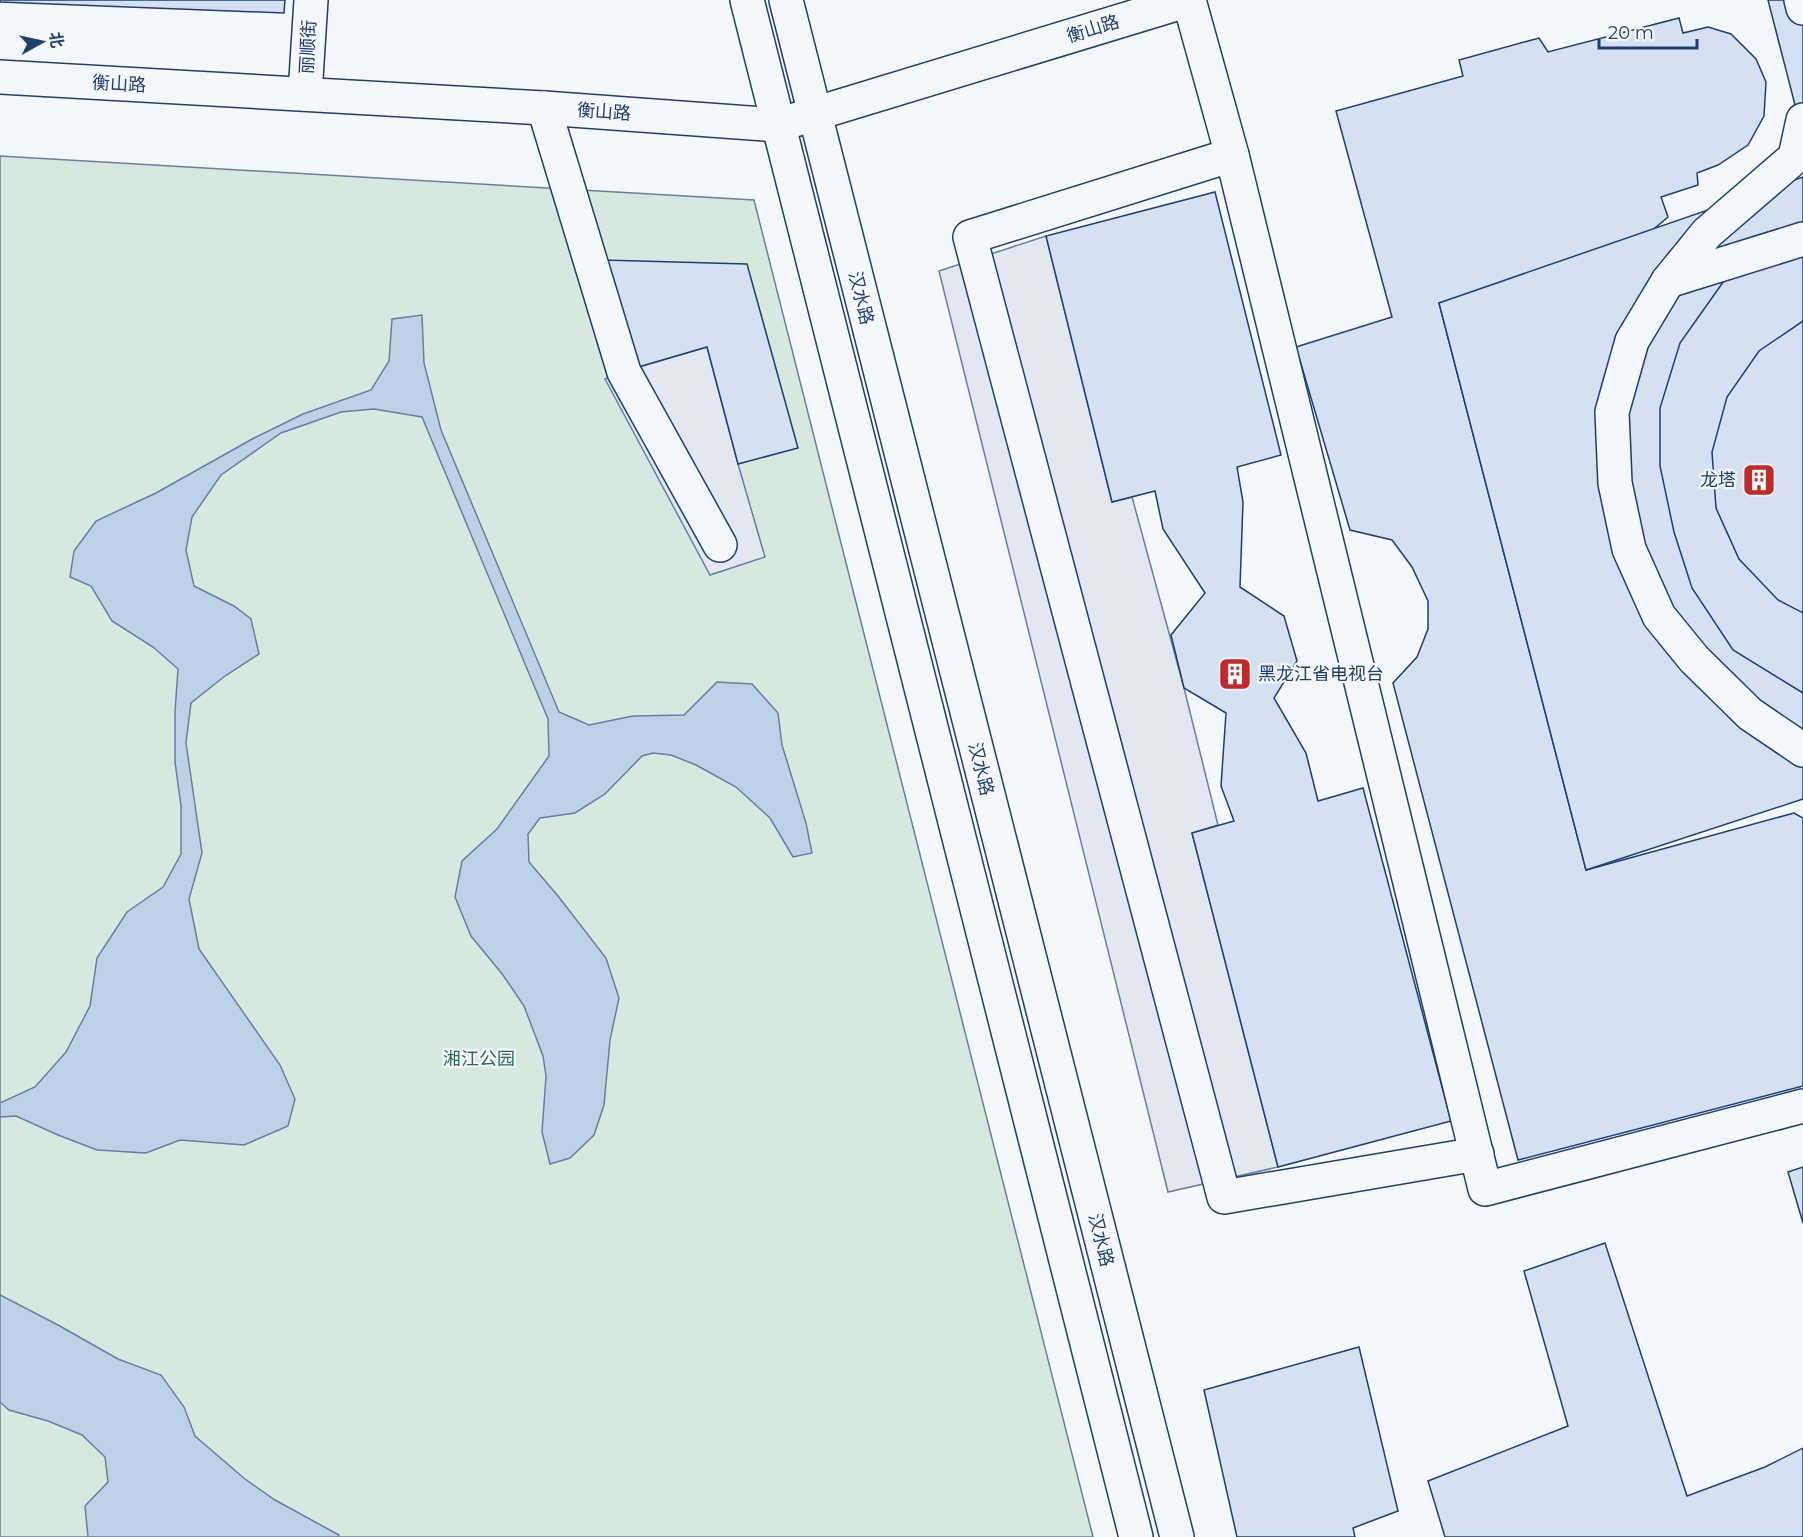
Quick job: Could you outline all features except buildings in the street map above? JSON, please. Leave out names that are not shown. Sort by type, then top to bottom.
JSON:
[{"type":"main road","name":"丽顺街","points":[[305,94],[311,0]]},
{"type":"main road","points":[[747,0],[1136,1537]]},
{"type":"main road","name":"汉水路","points":[[786,0],[1177,1537]]},
{"type":"main road","name":"衡山路","points":[[0,77],[544,108],[778,125],[1189,0]]},
{"type":"main road","points":[[1189,0],[1232,155],[1485,1189],[1803,1106]]},
{"type":"main road","points":[[1801,0],[1803,8]]},
{"type":"main road","points":[[544,108],[624,372],[720,545]]},
{"type":"main road","points":[[1803,120],[1795,157],[1707,233],[1668,281],[1632,342],[1612,412],[1615,483],[1629,549],[1659,616],[1694,659],[1750,714],[1803,750]]},
{"type":"main road","points":[[1232,155],[969,237],[1224,1197],[1477,1154]]},
{"type":"main road","points":[[1668,281],[1803,239]]},
{"type":"green space","name":"湘江公园","points":[[0,156],[754,200],[1093,1537],[0,1537]]},
{"type":"shaded area","points":[[1046,236],[1112,502],[1132,497],[1184,688],[1218,825],[1192,833],[1278,1167],[1168,1192],[939,271]]},
{"type":"shaded area","points":[[707,347],[765,557],[710,575],[605,379]]},
{"type":"water","points":[[422,315],[424,363],[441,430],[559,712],[589,725],[633,716],[684,715],[717,682],[752,684],[778,713],[782,745],[806,823],[812,853],[793,857],[770,818],[736,787],[696,765],[671,755],[653,753],[642,756],[605,794],[575,813],[540,818],[528,834],[529,862],[606,958],[619,998],[610,1040],[604,1105],[594,1135],[570,1158],[550,1164],[542,1132],[546,1076],[543,1056],[524,1006],[503,975],[471,936],[455,897],[462,861],[497,829],[549,756],[548,719],[422,417],[374,409],[341,412],[281,433],[221,475],[192,517],[186,550],[194,586],[234,606],[251,619],[259,654],[225,676],[191,703],[186,743],[202,853],[189,899],[199,949],[280,1065],[295,1099],[288,1126],[244,1145],[180,1140],[146,1153],[97,1150],[16,1116],[0,1117],[0,1103],[35,1087],[66,1052],[90,1006],[97,958],[127,912],[163,887],[181,854],[181,806],[175,762],[178,669],[153,647],[112,621],[91,586],[70,577],[74,551],[96,521],[156,493],[254,438],[303,414],[371,390],[389,361],[392,319]]},
{"type":"water","points":[[0,1295],[118,1359],[161,1375],[184,1407],[195,1436],[245,1479],[275,1500],[339,1535],[337,1537],[88,1537],[85,1506],[108,1482],[105,1457],[82,1435],[48,1421],[9,1410],[0,1402]]},
{"type":"place","name":"龙塔","points":[[1759,480]]},
{"type":"place","name":"黑龙江省电视台","points":[[1235,674]]}]
